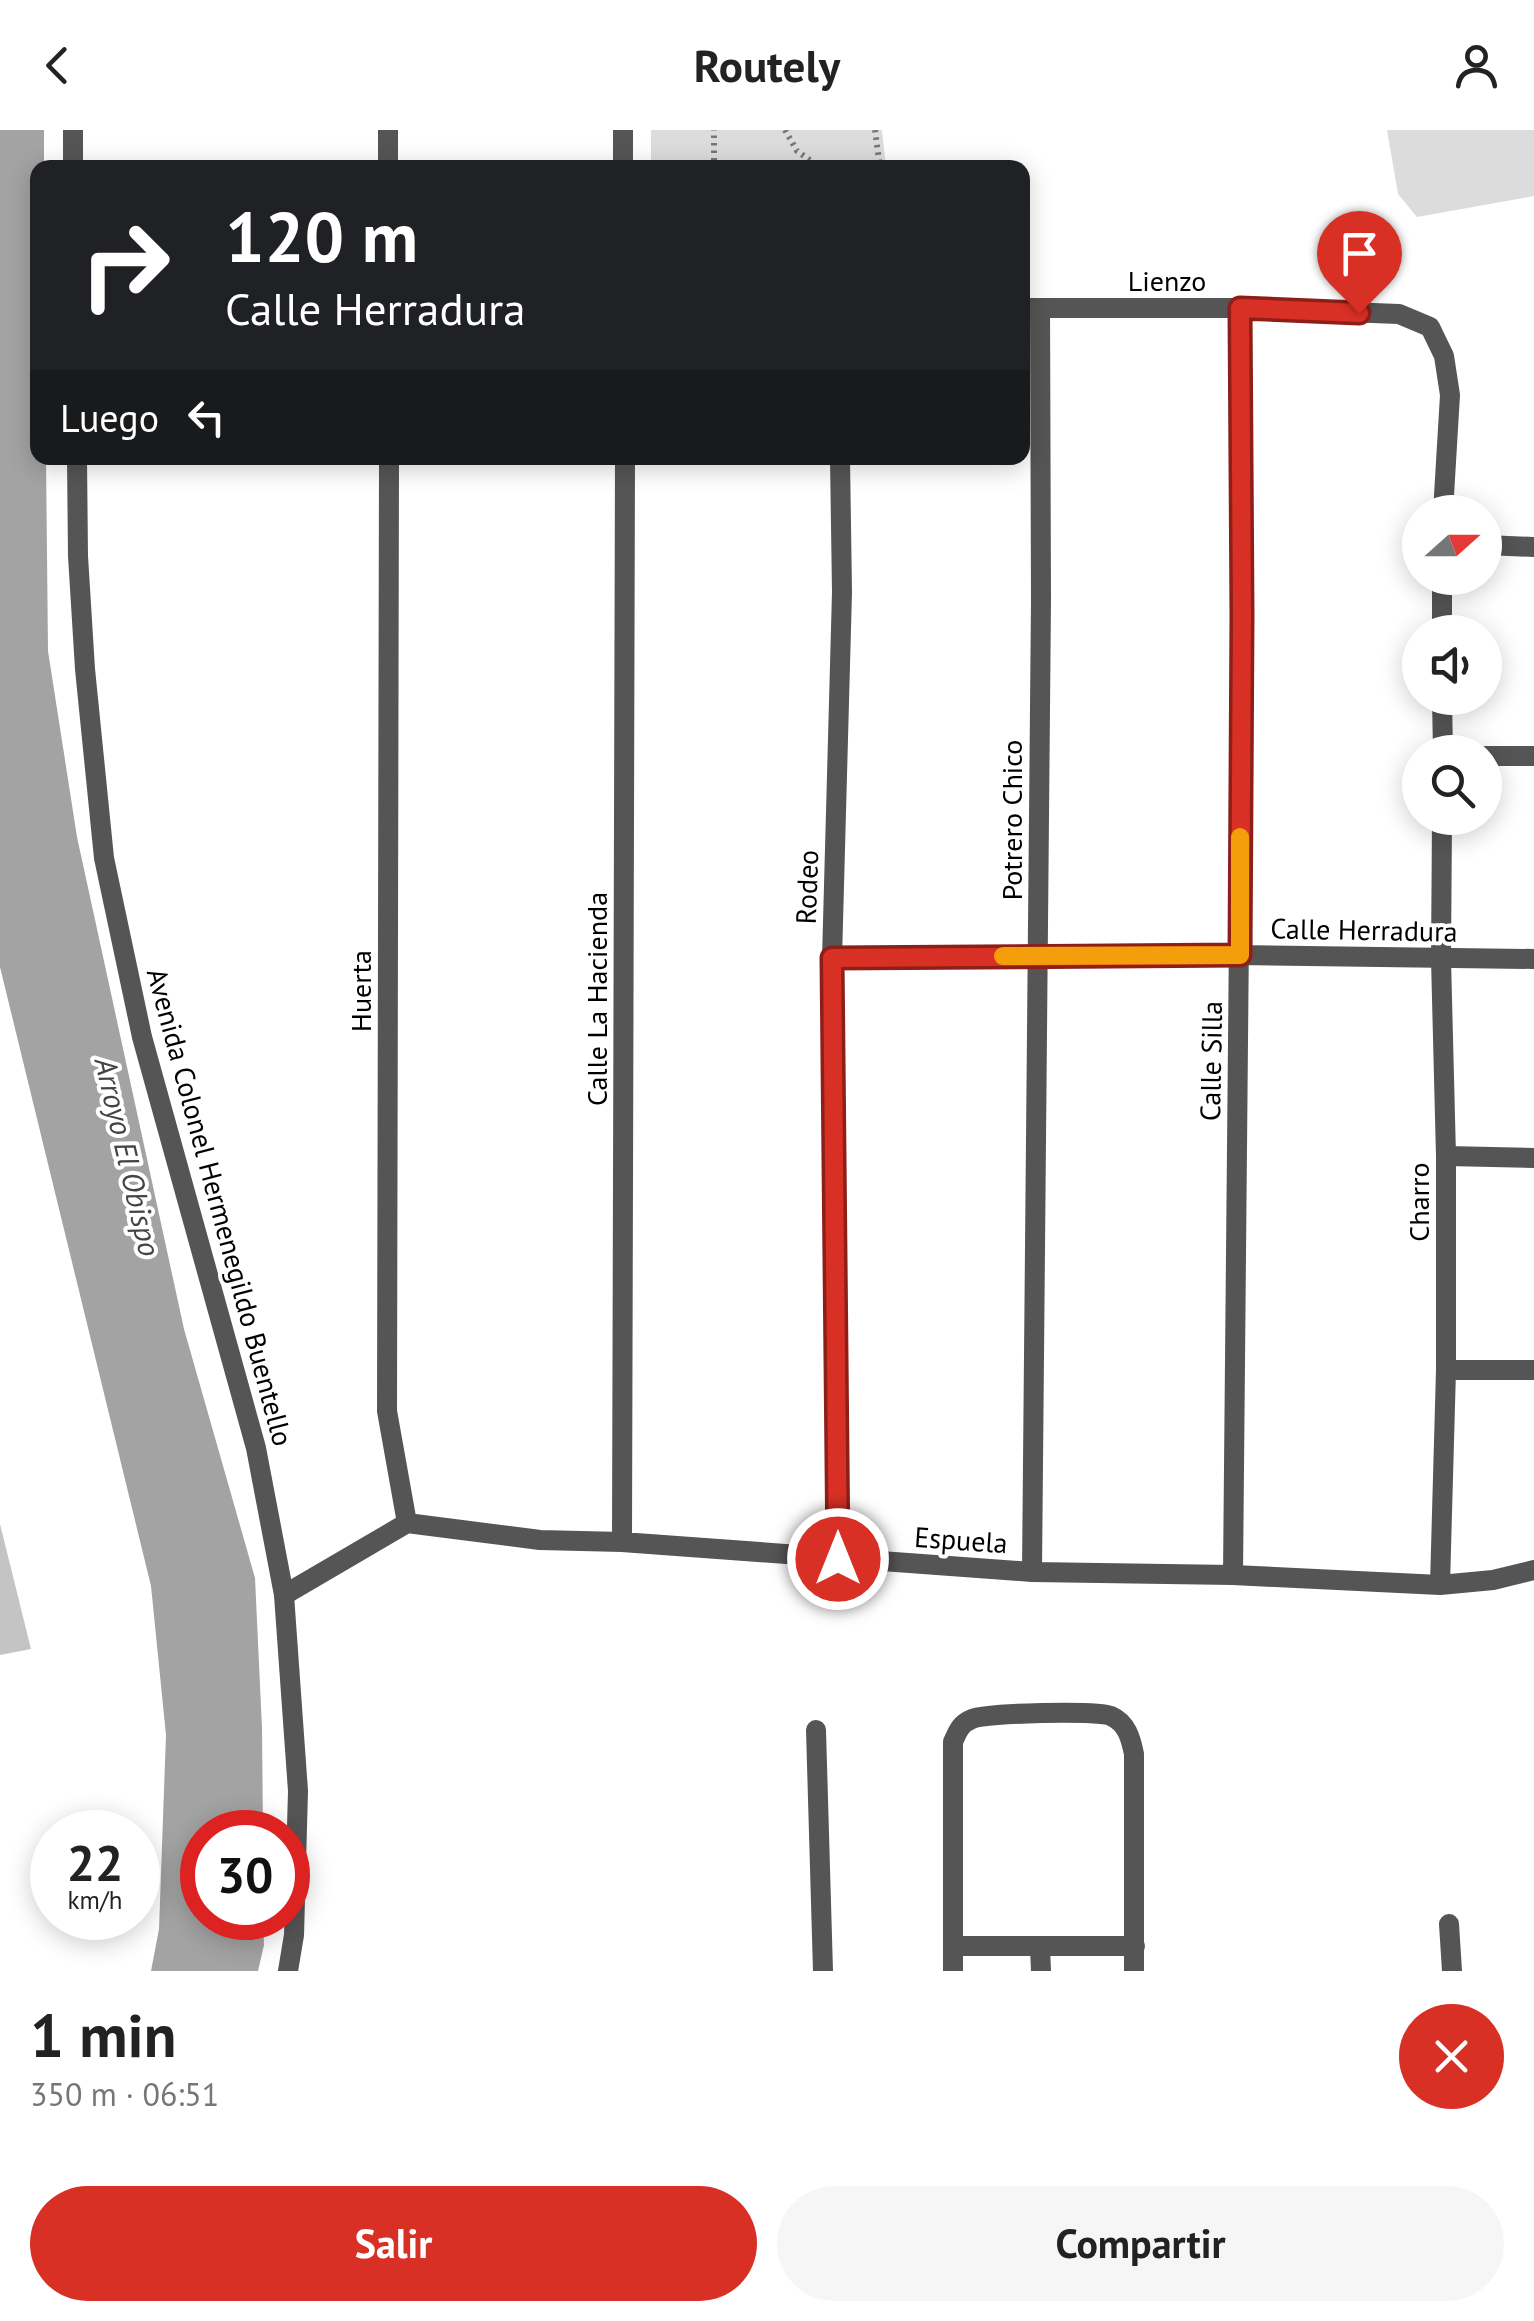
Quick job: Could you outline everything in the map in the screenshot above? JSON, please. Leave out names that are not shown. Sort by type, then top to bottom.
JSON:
[{"type":"street","points":[[73,130],[74,160]]},
{"type":"street","points":[[388,130],[388,160]]},
{"type":"street","points":[[623,130],[623,160]]},
{"type":"street","name":"Lienzo","points":[[1032,308],[1240,308],[1398,314],[1430,327],[1444,356],[1450,396],[1444,495]]},
{"type":"street","name":"Potrero Chico","points":[[1032,308],[1041,600],[1032,1572]]},
{"type":"street","name":"Calle Silla","points":[[1233,1574],[1242,615],[1240,308]]},
{"type":"street","name":"Avenida Colonel Hermenegildo Buentello","points":[[77,465],[85,669],[104,858],[142,1037],[256,1448],[284,1594],[298,1792],[294,1935],[288,1971]]},
{"type":"street","name":"Huerta","points":[[389,465],[387,1411],[407,1524]]},
{"type":"street","name":"Calle La Hacienda","points":[[622,1542],[626,465]]},
{"type":"street","name":"Rodeo","points":[[838,1559],[832,958],[842,592],[840,465]]},
{"type":"street","points":[[1502,546],[1534,547]]},
{"type":"street","points":[[1502,756],[1534,756]]},
{"type":"street","name":"Charro","points":[[1440,1586],[1446,1370],[1442,835]]},
{"type":"street","name":"Calle Herradura","points":[[832,958],[1240,955],[1534,959]]},
{"type":"street","points":[[1446,1156],[1534,1158]]},
{"type":"street","points":[[1446,1370],[1534,1370]]},
{"type":"street","points":[[284,1594],[407,1524]]},
{"type":"street","name":"Espuela","points":[[407,1524],[540,1540],[622,1542],[1032,1572],[1233,1574],[1440,1586],[1534,1570]]},
{"type":"street","points":[[953,1971],[953,1742],[960,1726],[974,1718],[1046,1714],[1109,1714],[1131,1738],[1134,1971]]},
{"type":"street","points":[[816,1730],[823,1971]]},
{"type":"street","points":[[1449,1924],[1452,1971]]},
{"type":"street","points":[[952,1946],[1134,1946]]},
{"type":"street","points":[[1040,1947],[1041,1971]]},
{"type":"path","points":[[714,130],[714,160]]},
{"type":"path","points":[[785,130],[797,151],[810,160]]},
{"type":"path","points":[[874,130],[879,160]]},
{"type":"shaded area","points":[[651,130],[882,130],[885,160],[651,160]]},
{"type":"shaded area","points":[[1387,130],[1534,130],[1534,196],[1417,217],[1398,194]]},
{"type":"water","name":"Arroyo El Obispo","points":[[0,130],[44,130],[44,160],[30,160],[30,465],[46,465],[48,651],[77,837],[184,1329],[255,1578],[263,1810],[180,1810],[180,1940],[264,1940],[258,1971],[151,1971],[160,1940],[166,1735],[151,1586],[0,967]]},
{"type":"building","points":[[0,1524],[31,1649],[0,1655]]},
{"type":"slow traffic","points":[[1003,956],[1240,955],[1240,837]]},
{"type":"route","points":[[838,1559],[832,958],[1240,955],[1240,308],[1359,313]]}]
